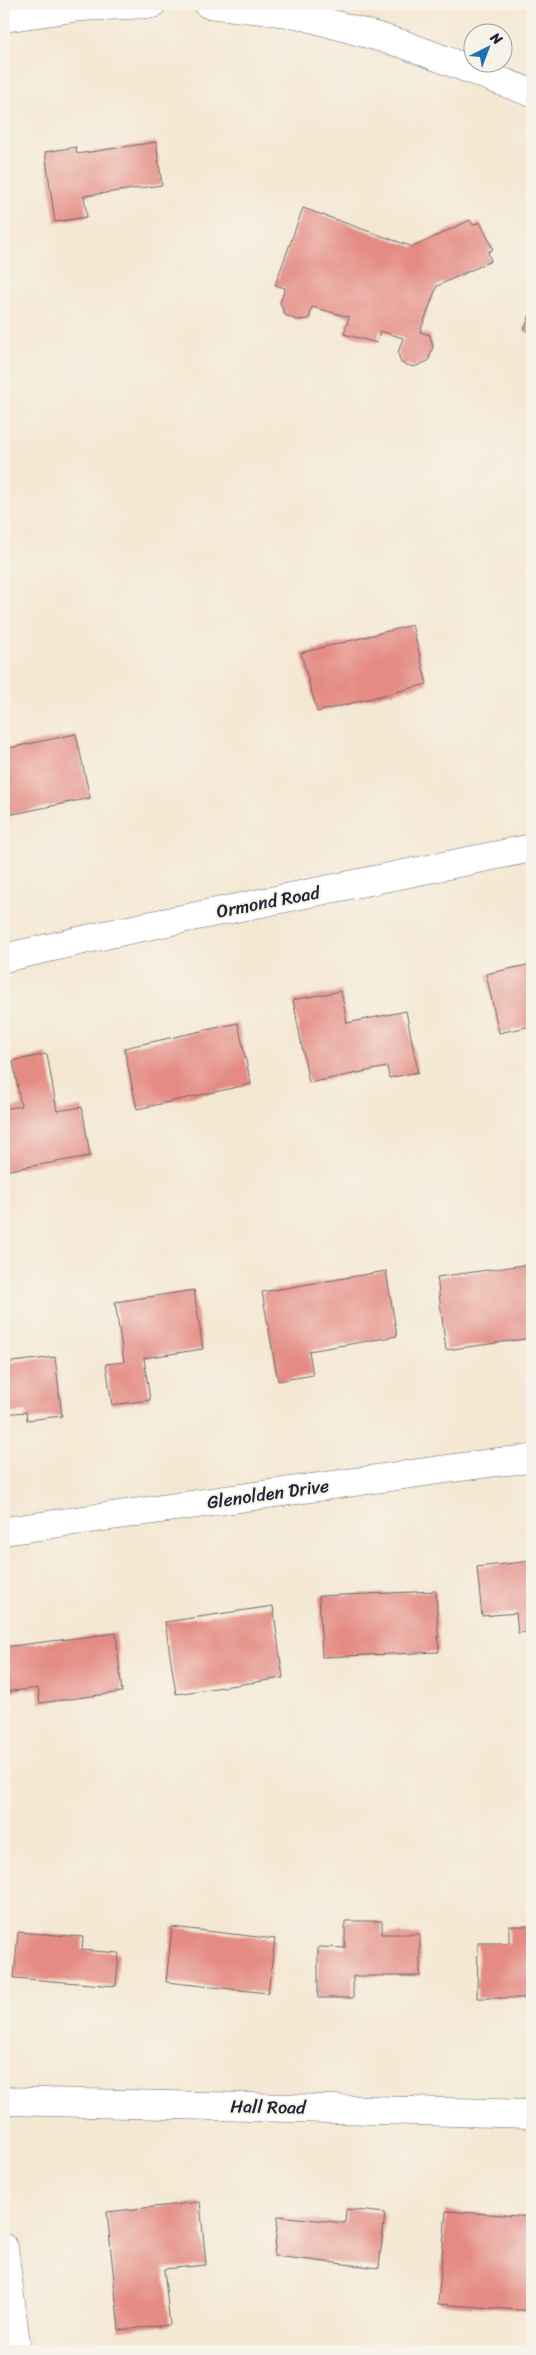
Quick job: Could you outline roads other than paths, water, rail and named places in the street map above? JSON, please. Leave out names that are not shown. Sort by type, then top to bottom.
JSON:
[{"type":"street","points":[[4,18],[80,7],[152,4]]},
{"type":"street","points":[[208,4],[297,14],[403,44],[532,93]]},
{"type":"street","name":"Ormond Road","points":[[4,958],[123,931],[532,848]]},
{"type":"street","name":"Glenolden Drive","points":[[4,1531],[497,1462],[532,1459]]},
{"type":"street","name":"Hall Road","points":[[4,2100],[532,2114]]},
{"type":"street","points":[[4,2248],[16,2351]]}]
